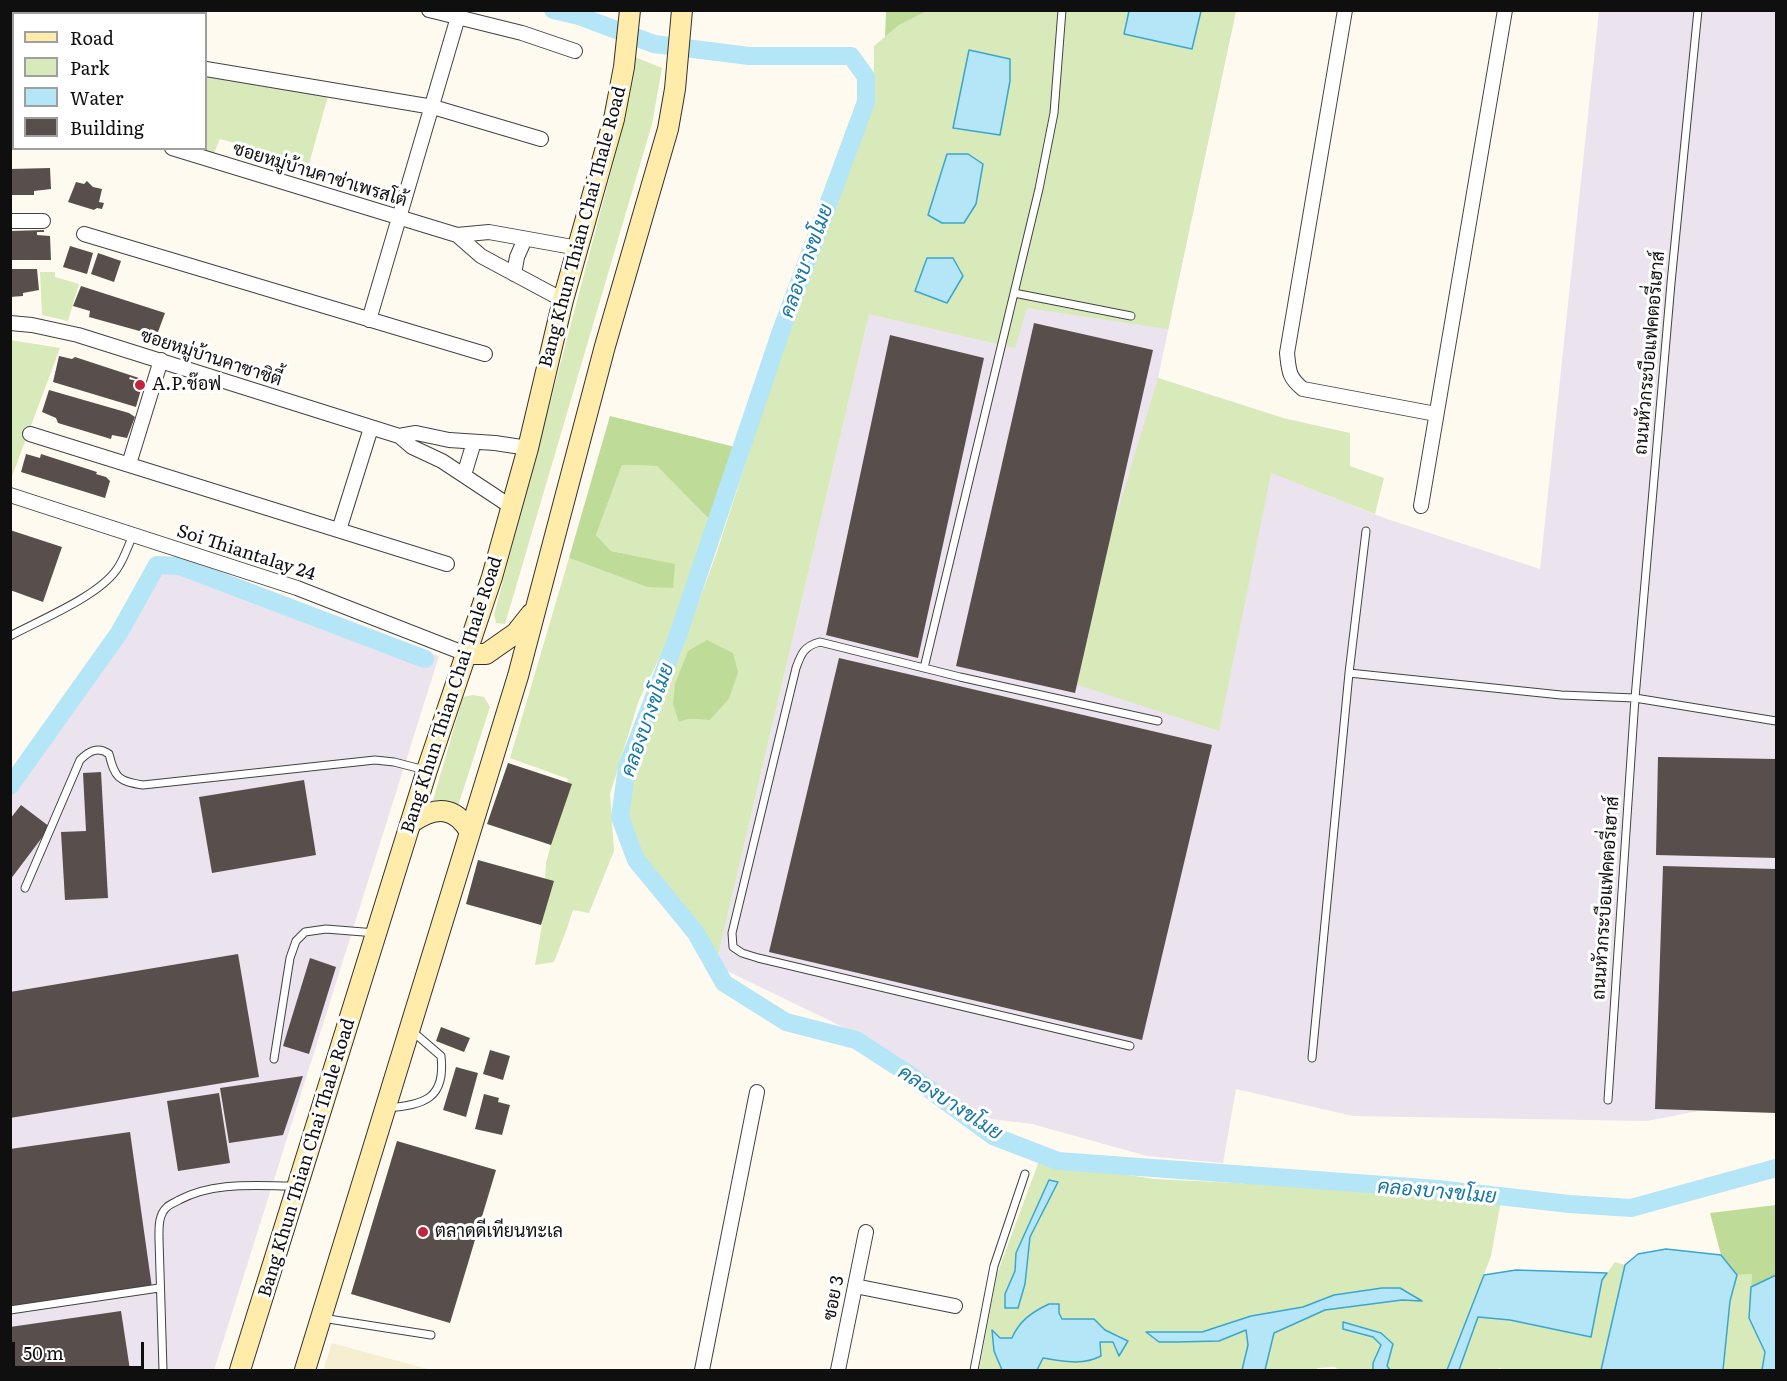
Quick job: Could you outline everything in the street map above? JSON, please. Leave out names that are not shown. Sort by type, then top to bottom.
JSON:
[{"type":"main road","name":"Bang Khun Thian Chai Thale Road","points":[[240,1371],[427,770],[492,577],[528,448],[563,300],[614,119],[624,67],[630,10]]},
{"type":"main road","points":[[305,1371],[518,676],[605,346],[666,139],[675,89],[682,16]]},
{"type":"main road","points":[[466,654],[486,654],[516,633],[537,607]]},
{"type":"main road","points":[[412,822],[430,812],[448,811],[464,822],[470,832]]},
{"type":"street","points":[[429,10],[522,33],[575,51]]},
{"type":"street","points":[[1345,10],[1287,353],[1289,370],[1292,380],[1303,389],[1436,414]]},
{"type":"street","points":[[1421,506],[1505,10]]},
{"type":"street","points":[[369,320],[458,17]]},
{"type":"street","points":[[207,69],[433,107],[541,140]]},
{"type":"street","name":"ซอยหมู่บ้านคาซ่าเพรสโต้","points":[[178,150],[457,235],[489,232],[578,248]]},
{"type":"street","points":[[10,221],[43,221]]},
{"type":"street","points":[[84,234],[485,354]]},
{"type":"street","name":"ซอยหมู่บ้านคาซ่าเพรสโต้","points":[[457,235],[481,256],[563,300]]},
{"type":"street","points":[[514,274],[517,257],[525,239]]},
{"type":"street","name":"ซอยหมู่บ้านคาซาซิตี้","points":[[10,322],[78,335],[399,436],[412,447],[442,460],[510,506]]},
{"type":"street","points":[[129,464],[161,360]]},
{"type":"street","points":[[339,530],[370,428]]},
{"type":"street","name":"ซอยหมู่บ้านคาซาซิตี้","points":[[399,436],[416,433],[449,440],[528,448]]},
{"type":"street","points":[[30,434],[447,564]]},
{"type":"street","points":[[464,475],[474,442]]},
{"type":"street","name":"Soi Thiantalay 24","points":[[10,495],[297,588],[466,654]]},
{"type":"street","points":[[702,1371],[757,1092]]},
{"type":"street","name":"ซอย 3","points":[[838,1371],[866,1232]]},
{"type":"street","points":[[855,1286],[955,1306]]},
{"type":"lane","points":[[924,668],[1039,189],[1052,122],[1062,10]]},
{"type":"lane","name":"ถนนหัวกระบือแฟคตอรี่เฮาส์","points":[[1608,1100],[1635,698],[1671,283],[1698,10]]},
{"type":"lane","points":[[1014,293],[1131,316]]},
{"type":"lane","points":[[1312,1058],[1366,531]]},
{"type":"lane","points":[[10,636],[90,593],[106,580],[117,570],[133,535]]},
{"type":"lane","points":[[1130,1046],[758,958],[742,953],[733,947],[732,933],[796,668],[802,651],[811,645],[820,642],[1158,721]]},
{"type":"lane","points":[[1350,673],[1561,695],[1635,698],[1776,721]]},
{"type":"lane","points":[[25,888],[80,760],[88,752],[104,750],[109,754],[113,772],[118,778],[129,783],[143,785],[375,760],[427,770]]},
{"type":"lane","points":[[274,1059],[290,958],[296,941],[305,932],[326,929],[377,933]]},
{"type":"lane","points":[[386,1108],[404,1107],[422,1101],[437,1091],[441,1084],[444,1074],[441,1056],[410,1029]]},
{"type":"lane","points":[[974,1371],[994,1266],[1024,1174]]},
{"type":"lane","points":[[162,1371],[159,1288],[160,1220],[166,1208],[187,1196],[215,1188],[252,1185],[298,1186]]},
{"type":"lane","points":[[10,1310],[159,1288]]},
{"type":"lane","points":[[322,1318],[431,1335]]},
{"type":"shaded area","points":[[940,11],[1236,11],[1158,378],[1283,418],[1272,473],[1387,519],[1540,569],[1599,11],[1776,11],[1776,1096],[1647,1121],[1353,1116],[1236,1089],[1223,1163],[1147,1156],[1032,1124],[975,1117],[882,1046],[719,967],[718,956]]},
{"type":"shaded area","points":[[155,556],[439,656],[214,1370],[11,1370],[11,797]]},
{"type":"shaded area","points":[[332,1343],[431,1370],[323,1370]]},
{"type":"green space","points":[[886,10],[927,11],[899,25],[885,37]]},
{"type":"green space","points":[[927,11],[1236,11],[1168,329],[1027,308],[1015,348],[869,314],[718,956],[700,928],[642,856],[626,818],[632,773],[717,552],[777,366],[866,120],[874,86],[874,46],[899,25]],"holes":[[[729,699],[710,720],[688,719],[679,722]]]},
{"type":"green space","points":[[12,48],[12,105],[11,105]]},
{"type":"green space","points":[[635,57],[662,68],[652,124],[505,624],[496,623],[494,615],[620,138]]},
{"type":"green space","points":[[207,75],[328,96],[309,164],[220,139],[214,153],[204,150],[207,150]]},
{"type":"green space","points":[[40,272],[55,272],[55,277],[79,284],[68,321],[42,315]]},
{"type":"green space","points":[[10,340],[60,348],[11,479],[10,479]]},
{"type":"green space","points":[[1158,378],[1283,418],[1350,433],[1350,466],[1384,478],[1375,514],[1271,473],[1219,731],[1066,681]]},
{"type":"green space","points":[[610,416],[735,447],[709,519],[657,466],[622,465],[596,535],[611,551],[675,564],[673,588],[647,587],[569,558]]},
{"type":"green space","points":[[622,465],[657,466],[709,519],[670,636],[639,700],[610,794],[614,851],[589,913],[573,910],[554,962],[535,965],[542,925],[546,863],[568,779],[510,758],[569,558],[647,587],[674,564],[611,551],[596,535]]},
{"type":"green space","points":[[707,640],[733,653],[738,672],[729,699],[710,720],[688,719],[679,722],[673,704],[675,684],[688,651]]},
{"type":"green space","points":[[473,695],[484,697],[490,707],[458,806],[451,801],[433,800],[463,697]]},
{"type":"green space","points":[[1039,1161],[1154,1179],[1358,1189],[1501,1201],[1491,1256],[1447,1370],[1390,1370],[1387,1366],[1393,1344],[1343,1323],[1343,1329],[1373,1337],[1381,1346],[1373,1363],[1373,1370],[1338,1370],[1335,1367],[1317,1368],[1317,1370],[1265,1370],[1274,1333],[1325,1310],[1402,1300],[1420,1301],[1400,1288],[1382,1288],[1334,1295],[1303,1307],[1251,1316],[1202,1332],[1146,1332],[1159,1342],[1219,1341],[1246,1330],[1248,1345],[1242,1370],[1037,1370],[1043,1358],[1069,1362],[1100,1342],[1113,1342],[1119,1356],[1121,1336],[1105,1330],[1094,1319],[1062,1319],[1059,1313],[1012,1338],[1000,1338],[992,1331],[994,1351],[1002,1370],[979,1370],[997,1274]],"holes":[[[1049,1181],[1057,1182],[1030,1237],[1025,1284],[1005,1308],[1005,1294],[1015,1271],[1017,1253]]]},
{"type":"green space","points":[[1776,1205],[1776,1276],[1751,1287],[1752,1274],[1737,1275],[1721,1255],[1710,1213]]},
{"type":"green space","points":[[1615,1262],[1625,1265],[1601,1370],[1504,1370],[1499,1368],[1498,1370],[1459,1370],[1478,1317],[1510,1320],[1591,1336],[1602,1280]]},
{"type":"green space","points":[[1752,1274],[1749,1318],[1765,1352],[1762,1370],[1723,1370],[1730,1301],[1737,1275]]},
{"type":"water","points":[[1129,11],[1201,11],[1192,49],[1124,34]]},
{"type":"water","points":[[969,50],[1010,59],[1010,81],[1000,135],[953,128]]},
{"type":"water","points":[[947,154],[968,154],[983,164],[976,204],[964,223],[942,223],[928,215]]},
{"type":"water","points":[[927,258],[953,258],[963,276],[947,303],[915,291]]},
{"type":"water","points":[[1049,1180],[1058,1182],[1030,1237],[1025,1284],[1018,1308],[1005,1308],[1005,1294],[1015,1271],[1016,1253]]},
{"type":"water","points":[[1666,1249],[1721,1255],[1737,1275],[1730,1301],[1723,1370],[1601,1370],[1625,1265],[1638,1254]]},
{"type":"water","points":[[1516,1270],[1607,1273],[1602,1280],[1591,1337],[1510,1320],[1478,1317],[1459,1370],[1447,1370],[1484,1275]]},
{"type":"water","points":[[1776,1276],[1776,1370],[1762,1370],[1765,1352],[1749,1318],[1751,1287]]},
{"type":"water","points":[[1382,1288],[1400,1288],[1422,1301],[1402,1300],[1325,1310],[1274,1333],[1265,1370],[1242,1370],[1248,1345],[1246,1330],[1219,1341],[1177,1342],[1159,1342],[1146,1332],[1202,1332],[1251,1316],[1303,1307],[1334,1295]]},
{"type":"water","points":[[1049,1304],[1059,1304],[1062,1319],[1094,1319],[1105,1330],[1128,1341],[1119,1356],[1113,1342],[1100,1342],[1101,1356],[1087,1361],[1072,1362],[1043,1358],[1037,1370],[1002,1370],[994,1351],[992,1330],[1000,1338],[1012,1338],[1027,1318]]},
{"type":"water","points":[[1343,1322],[1381,1333],[1393,1344],[1387,1366],[1390,1370],[1373,1370],[1373,1363],[1381,1345],[1373,1337],[1343,1329]]},
{"type":"building","points":[[50,168],[51,189],[34,191],[34,195],[10,195],[10,169]]},
{"type":"building","points":[[87,181],[93,187],[102,189],[99,202],[104,203],[102,209],[94,210],[68,202],[76,182],[84,184]]},
{"type":"building","points":[[44,230],[44,232],[37,232],[37,235],[50,236],[51,260],[10,260],[10,231]]},
{"type":"building","points":[[70,246],[93,253],[87,274],[63,267]]},
{"type":"building","points":[[98,253],[121,261],[114,282],[91,274]]},
{"type":"building","points":[[10,269],[37,269],[39,290],[23,293],[23,296],[10,297]]},
{"type":"building","points":[[81,286],[165,313],[158,332],[144,329],[143,332],[89,317],[90,311],[73,306]]},
{"type":"building","points":[[1034,323],[1153,350],[1075,693],[956,666]]},
{"type":"building","points":[[890,335],[984,358],[918,658],[826,635]]},
{"type":"building","points":[[59,356],[72,359],[75,357],[139,378],[138,380],[130,377],[129,379],[137,381],[142,386],[136,407],[53,382]]},
{"type":"building","points":[[49,390],[129,413],[135,417],[127,438],[112,435],[111,439],[58,423],[56,418],[42,412]]},
{"type":"building","points":[[26,454],[40,458],[41,454],[106,477],[110,481],[105,498],[21,472]]},
{"type":"building","points":[[10,530],[62,547],[43,602],[10,590]]},
{"type":"building","points":[[839,658],[1212,745],[1142,1040],[769,952]]},
{"type":"building","points":[[1658,757],[1776,759],[1776,858],[1656,855]]},
{"type":"building","points":[[508,763],[572,784],[551,845],[487,824]]},
{"type":"building","points":[[101,772],[108,898],[65,900],[61,832],[86,831],[83,773]]},
{"type":"building","points":[[304,780],[316,855],[212,873],[199,797]]},
{"type":"building","points":[[21,805],[50,827],[10,880],[10,819]]},
{"type":"building","points":[[478,860],[554,881],[541,925],[466,904]]},
{"type":"building","points":[[1663,866],[1776,869],[1776,1113],[1655,1109]]},
{"type":"building","points":[[238,954],[259,1077],[10,1118],[10,992]]},
{"type":"building","points":[[310,958],[336,967],[309,1054],[283,1046]]},
{"type":"building","points":[[441,1027],[470,1038],[464,1052],[436,1041]]},
{"type":"building","points":[[490,1050],[510,1056],[503,1080],[483,1074]]},
{"type":"building","points":[[456,1067],[478,1073],[466,1117],[443,1110]]},
{"type":"building","points":[[303,1076],[283,1135],[229,1143],[220,1088]]},
{"type":"building","points":[[219,1093],[230,1163],[178,1171],[167,1101]]},
{"type":"building","points":[[484,1094],[499,1098],[498,1102],[510,1105],[502,1135],[475,1129]]},
{"type":"building","points":[[130,1132],[152,1288],[10,1308],[10,1149]]},
{"type":"building","name":"ตลาดดีเทียนทะเล","points":[[397,1141],[496,1170],[450,1323],[351,1294]]},
{"type":"building","points":[[121,1311],[130,1370],[10,1370],[10,1327]]},
{"type":"waterway","name":"คลองบางขโมย","points":[[553,10],[579,16],[654,44],[749,56],[851,56],[866,77],[866,102],[780,334],[678,635],[627,767],[620,817],[636,860],[696,933],[724,983],[786,1022],[856,1040],[907,1073],[993,1136],[1058,1161],[1438,1189],[1569,1204],[1631,1208],[1776,1168]]},
{"type":"waterway","points":[[10,786],[119,633],[157,565],[180,566],[425,659]]},
{"type":"place","name":"A.P.ช๊อฟ","points":[[140,385]]},
{"type":"place","name":"ตลาดดีเทียนทะเล","points":[[423,1232]]}]
